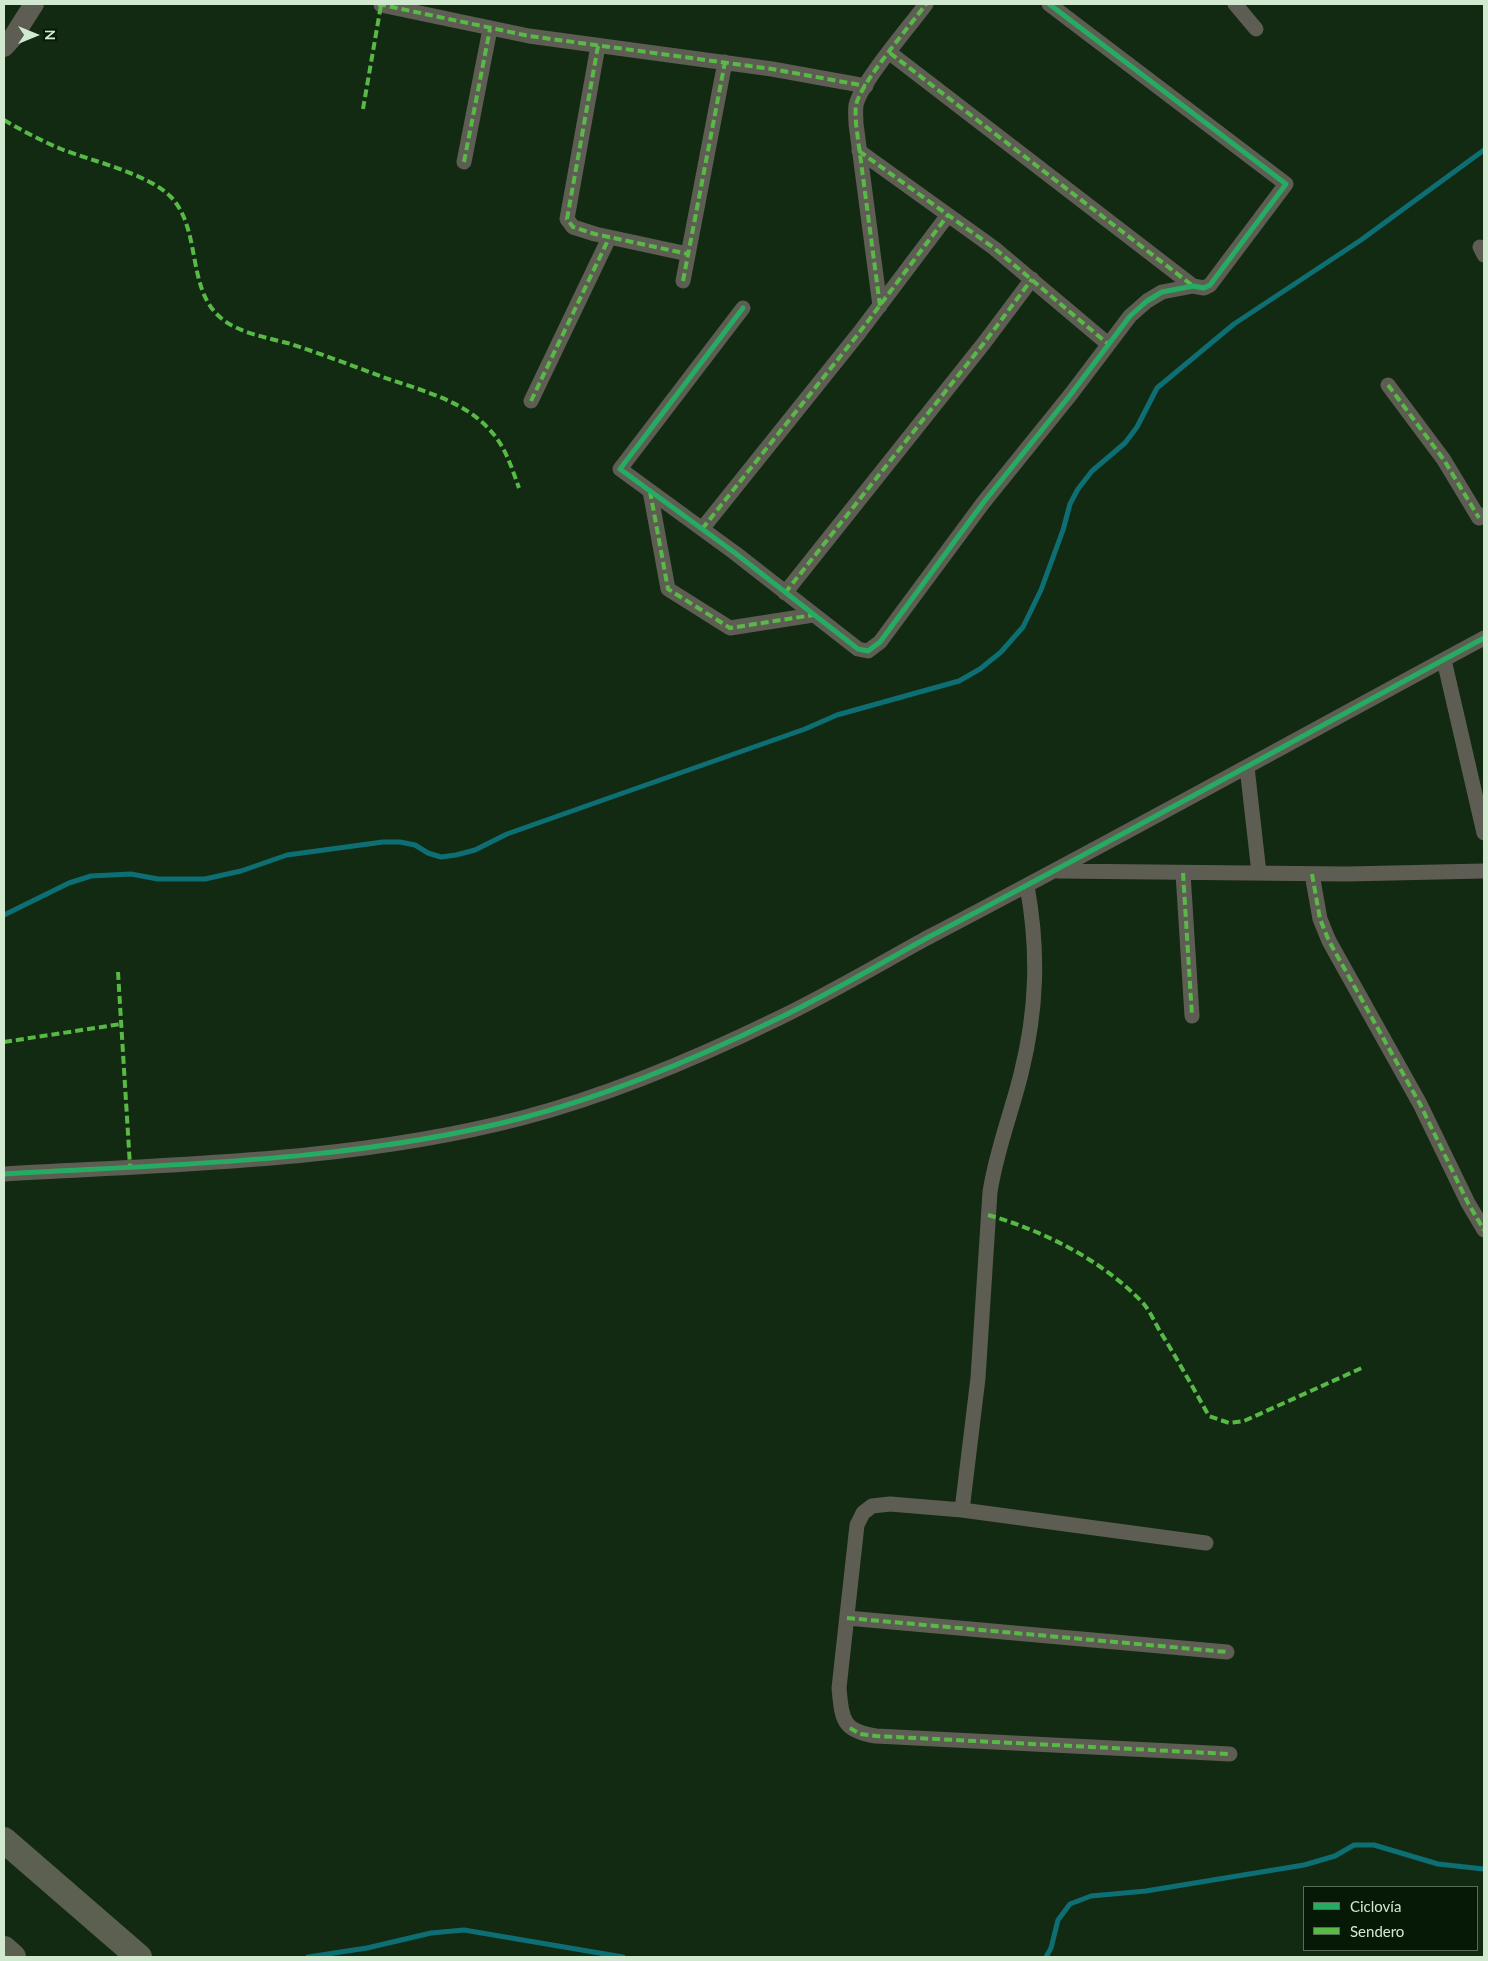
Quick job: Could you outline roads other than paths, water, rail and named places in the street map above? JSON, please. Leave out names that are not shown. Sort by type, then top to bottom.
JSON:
[{"type":"highway","points":[[4,1840],[139,1957]]},
{"type":"highway","points":[[4,1949],[13,1957]]},
{"type":"street","points":[[4,47],[13,37],[34,4]]},
{"type":"street","points":[[381,4],[490,29],[598,46],[725,62],[866,86]]},
{"type":"street","points":[[880,306],[859,150],[856,106],[866,86],[926,4]]},
{"type":"street","points":[[743,308],[620,469],[702,529],[858,649],[864,652],[872,650],[880,642],[983,503],[1071,394],[1130,316],[1147,301],[1162,292],[1193,286],[1204,288],[1210,285],[1286,184],[1049,4]]},
{"type":"street","points":[[1235,4],[1256,29]]},
{"type":"street","points":[[464,162],[490,29]]},
{"type":"street","points":[[598,46],[567,219],[573,227],[609,238],[688,254]]},
{"type":"street","points":[[890,53],[1193,286]]},
{"type":"street","points":[[683,281],[725,62]]},
{"type":"street","points":[[859,150],[1032,279],[1108,344]]},
{"type":"street","points":[[702,529],[880,306],[948,215]]},
{"type":"street","points":[[531,401],[609,238]]},
{"type":"street","points":[[785,593],[984,343],[1032,279]]},
{"type":"street","points":[[1388,385],[1444,460],[1478,518],[1484,515]]},
{"type":"street","points":[[650,491],[668,588],[730,628],[814,615]]},
{"type":"street","points":[[4,1174],[313,1154],[440,1136],[526,1117],[616,1089],[710,1050],[780,1018],[1056,871],[1484,638]]},
{"type":"street","points":[[1444,660],[1484,833]]},
{"type":"street","points":[[1247,767],[1259,873]]},
{"type":"street","points":[[1056,871],[1312,874],[1484,871]]},
{"type":"street","points":[[1183,873],[1192,1016]]},
{"type":"street","points":[[1312,874],[1320,919],[1328,942],[1420,1104],[1468,1203],[1484,1230]]},
{"type":"street","points":[[962,1510],[978,1378],[992,1174],[1021,1073],[1035,988],[1035,928],[1027,886]]},
{"type":"street","points":[[1206,1543],[962,1510],[890,1504],[872,1506],[863,1513],[857,1525],[839,1688],[841,1706],[844,1719],[850,1728],[860,1734],[876,1736],[1230,1754]]},
{"type":"street","points":[[847,1618],[1227,1652]]},
{"type":"waterway","points":[[4,915],[69,883],[91,876],[131,874],[158,879],[205,879],[241,871],[287,855],[383,842],[400,842],[415,845],[428,853],[441,857],[456,855],[475,850],[507,834],[805,729],[837,715],[959,681],[980,669],[1001,652],[1023,627],[1041,590],[1063,530],[1070,504],[1078,489],[1092,471],[1125,443],[1137,427],[1157,388],[1234,324],[1361,240],[1484,150]]},
{"type":"waterway","points":[[1046,1957],[1051,1948],[1058,1920],[1070,1904],[1091,1896],[1146,1891],[1304,1865],[1335,1856],[1354,1845],[1374,1845],[1438,1864],[1484,1869]]},
{"type":"waterway","points":[[308,1957],[367,1948],[431,1933],[464,1930],[623,1957]]}]
